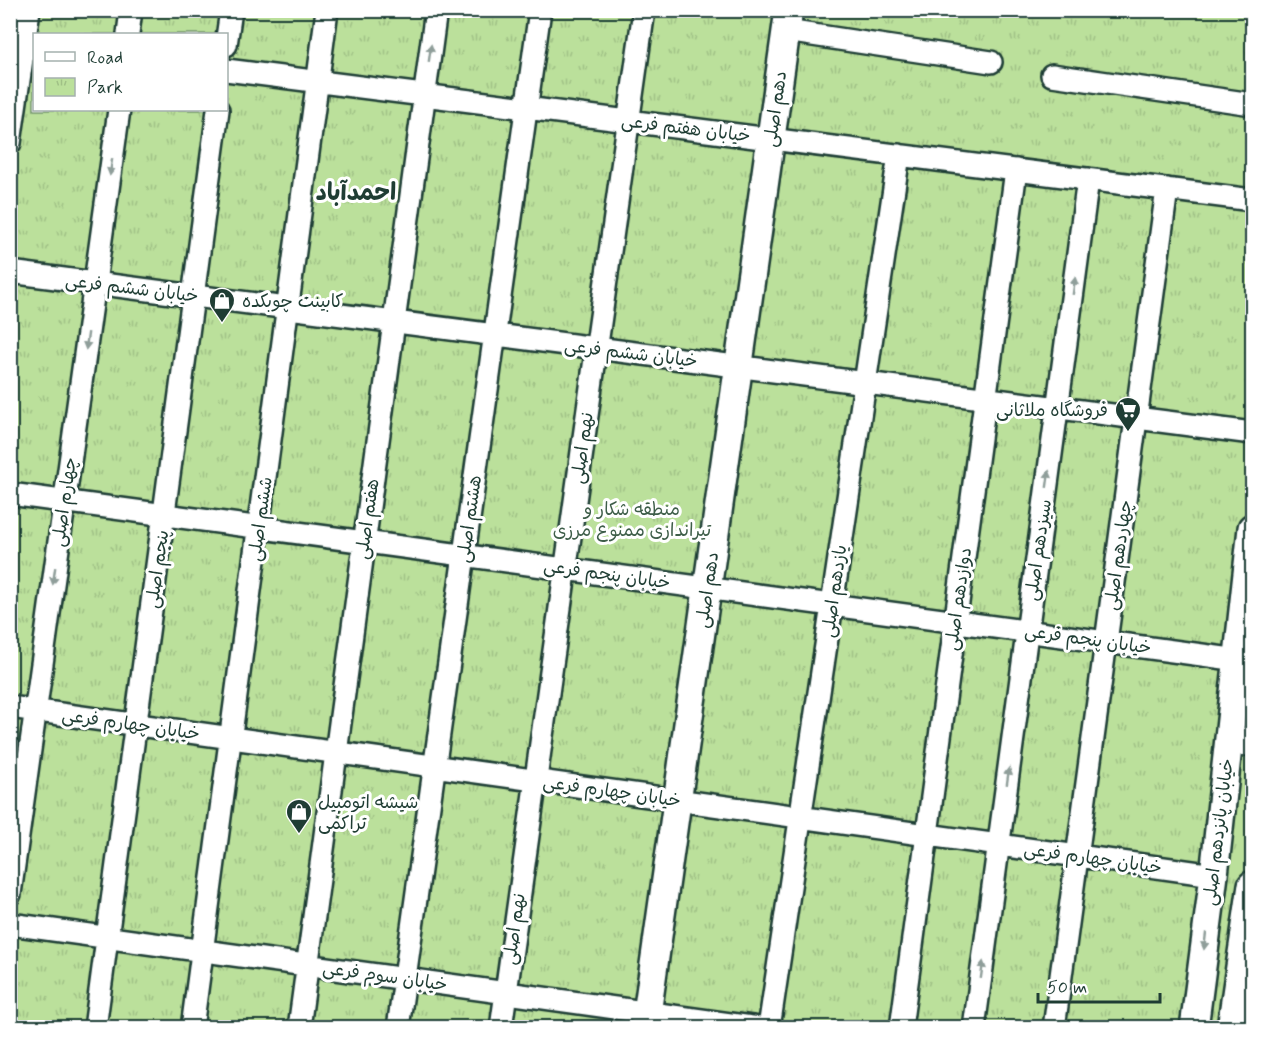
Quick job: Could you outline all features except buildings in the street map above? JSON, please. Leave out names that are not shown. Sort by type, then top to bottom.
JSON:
[{"type":"main road","name":"دهم اصلی","points":[[646,1020],[787,21]]},
{"type":"main road","name":"خیابان پانزدهم اصلی","points":[[1194,1028],[1214,875],[1241,739],[1239,660],[1252,528]]},
{"type":"main road","points":[[1231,1028],[1252,885]]},
{"type":"street","points":[[10,143],[29,10]]},
{"type":"street","points":[[128,33],[131,10]]},
{"type":"street","points":[[228,33],[231,10]]},
{"type":"street","name":"ششم اصلی","points":[[192,1028],[327,10]]},
{"type":"street","name":"هفتم اصلی","points":[[299,1028],[435,10]]},
{"type":"street","name":"هشتم اصلی","points":[[398,1028],[540,10]]},
{"type":"street","name":"نهم اصلی","points":[[501,1028],[644,10]]},
{"type":"street","points":[[787,21],[991,62]]},
{"type":"street","name":"خیابان هفتم فرعی","points":[[228,70],[1252,200]]},
{"type":"street","points":[[1052,75],[1252,104]]},
{"type":"street","name":"چهارم اصلی","points":[[10,894],[118,111]]},
{"type":"street","name":"پنجم اصلی","points":[[95,1028],[218,111]]},
{"type":"street","name":"یازدهم اصلی","points":[[769,1028],[899,155]]},
{"type":"street","name":"دوازدهم اصلی","points":[[901,1028],[1016,170]]},
{"type":"street","name":"سیزدهم اصلی","points":[[974,1028],[1088,179]]},
{"type":"street","name":"چهاردهم اصلی","points":[[1054,1028],[1167,189]]},
{"type":"street","name":"خیابان ششم فرعی","points":[[10,272],[1252,434]]},
{"type":"street","name":"خیابان پنجم فرعی","points":[[10,494],[1239,660]]},
{"type":"street","name":"خیابان چهارم فرعی","points":[[10,707],[1214,875]]},
{"type":"street","name":"خیابان سوم فرعی","points":[[10,924],[506,993],[646,1020],[759,1028]]},
{"type":"green space","name":"منطقه شکار و تیراندازی ممنوع مرزی","points":[[11,11],[1252,11],[1252,1027],[11,1027]]},
{"type":"place","name":"كابينت چوبكده","points":[[222,324]]},
{"type":"place","name":"فروشگاه ملاثانی","points":[[1128,433]]},
{"type":"place","name":"شیشه اتومبیل تراکمی","points":[[299,835]]},
{"type":"district","name":"احمدآباد","points":[[356,192]]}]
